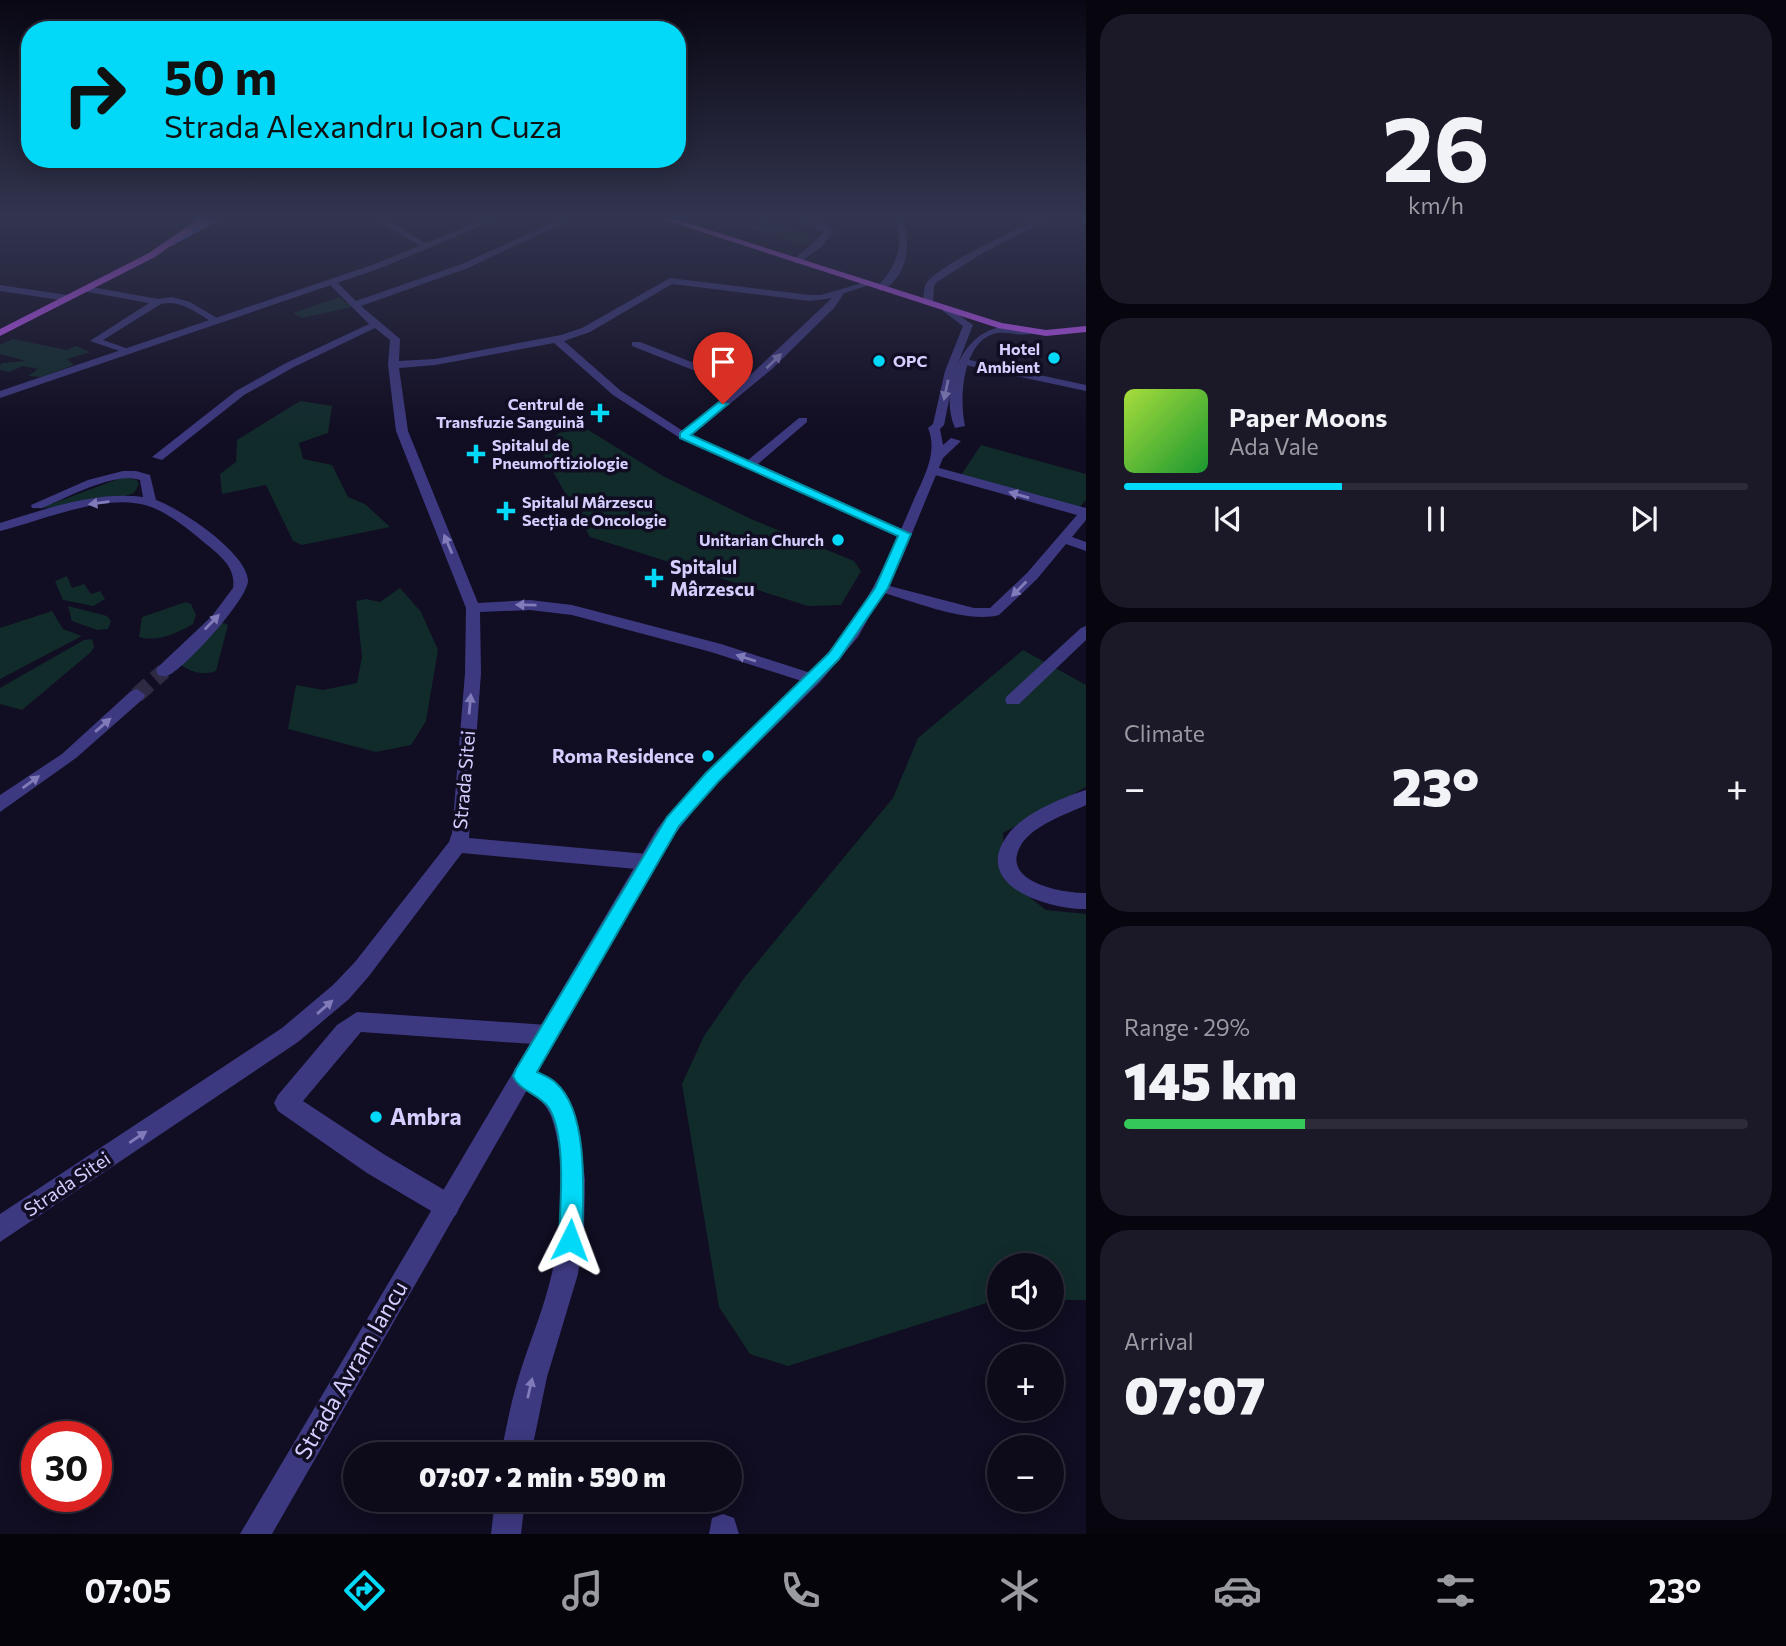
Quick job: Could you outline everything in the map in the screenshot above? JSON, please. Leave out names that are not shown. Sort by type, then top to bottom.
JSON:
[{"type":"main road","points":[[0,333],[83,291]]},
{"type":"main road","points":[[889,291],[1030,331],[1053,333],[1086,329]]},
{"type":"street","points":[[17,291],[67,298]]},
{"type":"street","points":[[95,291],[158,302]]},
{"type":"street","points":[[0,395],[307,291]]},
{"type":"street","name":"Strada Sitei","points":[[0,1229],[289,1035],[317,1013],[362,969],[457,845],[461,833],[473,673],[473,608],[407,447],[393,365],[395,339],[341,291]]},
{"type":"street","points":[[355,305],[396,291]]},
{"type":"street","points":[[393,365],[435,362],[556,340],[586,330],[654,291]]},
{"type":"street","points":[[756,291],[822,298],[838,297]]},
{"type":"street","points":[[684,436],[745,387],[838,297],[851,291]]},
{"type":"street","points":[[928,303],[929,291]]},
{"type":"street","points":[[129,351],[95,341],[158,302],[169,299],[180,301],[217,321]]},
{"type":"street","points":[[935,463],[937,430],[950,371],[968,325],[946,309]]},
{"type":"street","points":[[158,457],[240,393],[376,324]]},
{"type":"street","points":[[959,426],[956,413],[957,394],[971,349],[984,334],[998,330],[1030,331]]},
{"type":"street","points":[[556,340],[617,393],[684,436],[904,534]]},
{"type":"street","points":[[636,344],[745,387]]},
{"type":"street","points":[[965,362],[1086,388]]},
{"type":"street","points":[[748,466],[803,420]]},
{"type":"street","points":[[935,463],[964,438],[967,431],[959,426],[937,430]]},
{"type":"street","points":[[937,430],[964,438]]},
{"type":"street","points":[[882,588],[974,613],[994,612],[1032,576],[1086,513],[935,463]]},
{"type":"street","name":"Strada Avram Iancu","points":[[255,1534],[647,862],[681,811],[834,656],[882,588],[935,463]]},
{"type":"street","points":[[0,516],[122,474],[132,473],[146,478],[150,502]]},
{"type":"street","points":[[0,527],[47,512],[138,500],[150,502],[210,540],[224,552],[242,578],[235,597],[164,671]]},
{"type":"street","points":[[1064,539],[1086,547]]},
{"type":"street","points":[[473,608],[530,605],[572,610],[716,648],[811,679]]},
{"type":"street","points":[[1013,700],[1086,631]]},
{"type":"street","points":[[0,805],[66,757],[137,695]]},
{"type":"street","points":[[1086,797],[1021,835],[1013,842],[1008,860],[1014,876],[1027,889],[1045,898],[1065,902],[1086,901]]},
{"type":"street","points":[[457,845],[647,862]]},
{"type":"street","points":[[447,1206],[376,1164],[286,1103],[345,1032],[357,1022],[547,1035]]},
{"type":"street","points":[[519,1442],[534,1369],[565,1276],[573,1180],[566,1124],[560,1106],[549,1090],[523,1076]]},
{"type":"street","points":[[506,1534],[509,1512]]},
{"type":"green space","points":[[339,297],[352,307],[302,318],[293,313]]},
{"type":"green space","points":[[13,339],[67,350],[76,346],[90,352],[67,359],[74,365],[41,377],[28,376],[38,369],[23,366],[9,372],[0,370],[3,363],[26,361],[0,354],[0,345]]},
{"type":"green space","points":[[300,401],[332,406],[328,433],[299,443],[303,459],[332,465],[348,497],[365,504],[390,527],[302,545],[293,541],[266,485],[222,494],[220,474],[236,462],[237,440]]},
{"type":"green space","points":[[585,428],[663,476],[751,519],[854,561],[861,571],[841,605],[808,606],[590,537],[543,454],[558,433]]},
{"type":"green space","points":[[981,445],[1086,474],[1086,500],[1078,509],[961,475]]},
{"type":"green space","points":[[118,479],[137,480],[139,484],[134,493],[119,498],[38,509]]},
{"type":"green space","points":[[67,576],[72,588],[84,584],[91,594],[100,591],[105,599],[93,606],[63,600],[55,581]]},
{"type":"green space","points":[[400,588],[421,612],[438,650],[426,721],[411,745],[376,752],[288,729],[296,685],[323,690],[357,683],[362,657],[356,601],[366,599],[380,602]]},
{"type":"green space","points":[[186,602],[191,604],[196,615],[193,624],[160,638],[139,637],[142,617]]},
{"type":"green space","points":[[68,606],[107,616],[111,621],[108,629],[97,630],[72,621]]},
{"type":"green space","points":[[52,611],[63,629],[82,636],[0,679],[0,628]]},
{"type":"green space","points":[[215,624],[228,625],[216,671],[197,672],[179,664]]},
{"type":"green space","points":[[92,639],[94,647],[91,652],[22,710],[0,704],[0,688],[84,640]]},
{"type":"green space","points":[[1023,650],[1086,685],[1086,787],[1003,833],[1004,877],[1046,910],[1086,914],[1086,1300],[1064,1300],[1064,1253],[987,1253],[987,1303],[788,1366],[750,1354],[719,1307],[682,1084],[704,1036],[745,977],[893,798],[918,738]]},
{"type":"tunnel","points":[[137,695],[164,671]]},
{"type":"place","name":"Hotel Ambient","points":[[1054,358]]},
{"type":"place","name":"OPC","points":[[879,361]]},
{"type":"place","name":"Centrul de Transfuzie Sanguină","points":[[600,413]]},
{"type":"place","name":"Spitalul de Pneumoftiziologie","points":[[476,454]]},
{"type":"place","name":"Spitalul Mârzescu Secția de Oncologie","points":[[506,511]]},
{"type":"place","name":"Unitarian Church","points":[[838,540]]},
{"type":"place","name":"Spitalul Mârzescu","points":[[654,578]]},
{"type":"place","name":"Roma Residence","points":[[708,756]]},
{"type":"place","name":"Ambra","points":[[376,1117]]},
{"type":"route","points":[[570,1240],[573,1180],[566,1124],[560,1106],[549,1090],[523,1076],[673,822],[712,777],[834,656],[882,588],[904,534],[684,436],[723,404]]}]
